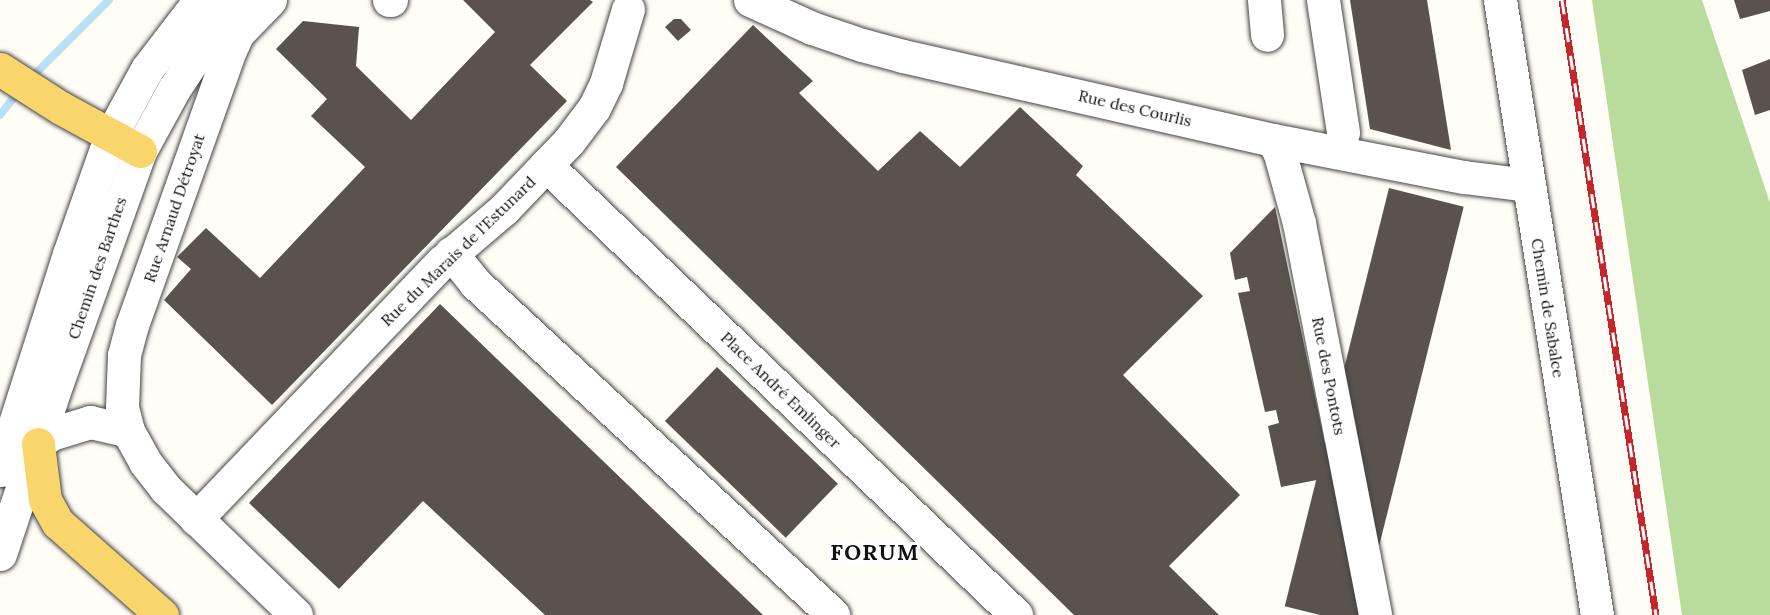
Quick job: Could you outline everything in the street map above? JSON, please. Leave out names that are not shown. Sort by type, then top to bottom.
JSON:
[{"type":"main road","points":[[0,69],[62,108],[140,151]]},
{"type":"main road","points":[[38,444],[45,500],[58,522],[162,615]]},
{"type":"street","name":"Chemin des Barthes","points":[[0,470],[69,254],[111,135],[147,69],[200,0]]},
{"type":"street","name":"Chemin des Barthes","points":[[0,554],[117,210],[140,151],[174,89],[233,0]]},
{"type":"street","name":"Rue Arnaud Détroyat","points":[[270,0],[238,33],[230,50],[132,325],[124,355],[122,407],[128,431],[145,462],[166,489],[296,615]]},
{"type":"street","name":"Rue des Courlis","points":[[750,0],[812,28],[862,45],[1273,140],[1464,177],[1528,185]]},
{"type":"street","points":[[1264,0],[1267,35]]},
{"type":"street","points":[[1323,0],[1343,132]]},
{"type":"street","name":"Chemin de Sabalce","points":[[1500,0],[1597,615]]},
{"type":"street","name":"Rue du Marais de l'Estunard","points":[[196,519],[451,253],[504,209],[569,141],[594,108],[606,83],[631,3]]},
{"type":"street","name":"Rue des Pontots","points":[[1273,140],[1299,223],[1375,615]]},
{"type":"street","name":"Place André Emlinger","points":[[546,165],[1016,615]]},
{"type":"street","points":[[451,253],[475,283],[833,615]]},
{"type":"street","points":[[38,444],[51,434],[90,422],[128,431]]},
{"type":"green space","points":[[1592,0],[1702,0],[1770,203],[1770,615],[1682,615]]},
{"type":"building","points":[[463,0],[590,0],[593,2],[530,65],[567,101],[272,405],[164,300],[191,269],[177,257],[206,228],[260,278],[365,167],[311,116],[327,99],[276,49],[303,21],[359,27],[356,66],[411,120],[495,32]]},
{"type":"building","points":[[1350,0],[1427,0],[1451,150],[1370,129]]},
{"type":"building","points":[[1734,0],[1770,0],[1770,11],[1740,19]]},
{"type":"building","points":[[674,19],[681,19],[691,30],[678,41],[665,27]]},
{"type":"building","points":[[753,25],[813,81],[799,93],[878,171],[920,131],[960,167],[1020,107],[1083,166],[1076,175],[1203,296],[1123,375],[1240,495],[1169,566],[1219,615],[1074,615],[616,167]]},
{"type":"building","points":[[1770,59],[1770,110],[1755,115],[1742,70]]},
{"type":"building","points":[[1389,188],[1464,207],[1362,615],[1320,615],[1285,606]]},
{"type":"building","points":[[1275,207],[1332,477],[1281,487],[1268,426],[1279,423],[1276,410],[1265,412],[1238,293],[1250,291],[1247,277],[1235,280],[1230,253]]},
{"type":"building","points":[[440,304],[763,615],[545,615],[423,501],[339,589],[249,503]]},
{"type":"building","points":[[717,367],[838,484],[786,538],[665,421]]},
{"type":"waterway","points":[[29,80],[109,0]]},
{"type":"waterway","points":[[0,115],[20,89]]},
{"type":"railway","points":[[1562,0],[1656,615]]},
{"type":"district","name":"FORUM","points":[[875,553]]}]
